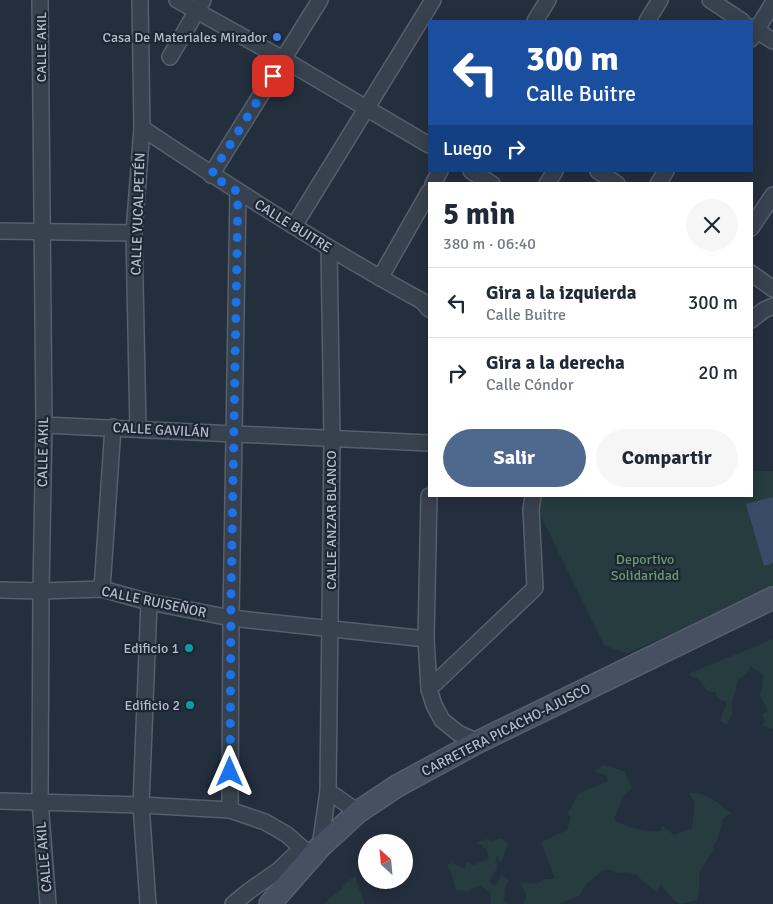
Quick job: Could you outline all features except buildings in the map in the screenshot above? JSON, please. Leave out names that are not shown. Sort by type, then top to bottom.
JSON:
[{"type":"main road","name":"CARRETERA PICACHO-AJUSCO","points":[[270,904],[312,850],[358,812],[397,786],[478,742],[773,598]]},
{"type":"street","name":"CALLE AKIL","points":[[40,0],[44,425],[40,801],[48,904]]},
{"type":"street","name":"CALLE YUCALPETÉN","points":[[138,429],[134,233],[142,128],[140,0]]},
{"type":"street","points":[[177,0],[200,5],[284,59],[428,144]]},
{"type":"street","points":[[211,175],[320,0]]},
{"type":"street","points":[[294,226],[433,0]]},
{"type":"street","points":[[536,20],[548,0]]},
{"type":"street","points":[[648,20],[660,0]]},
{"type":"street","points":[[710,0],[740,20]]},
{"type":"street","points":[[773,3],[753,32],[773,41]]},
{"type":"street","points":[[170,57],[200,5]]},
{"type":"street","name":"CALLE BUITRE","points":[[142,128],[238,192],[425,305]]},
{"type":"street","points":[[473,172],[489,182]]},
{"type":"street","points":[[599,172],[609,182]]},
{"type":"street","points":[[230,810],[238,192]]},
{"type":"street","points":[[380,278],[428,194]]},
{"type":"street","points":[[753,225],[773,195]]},
{"type":"street","points":[[0,231],[134,233]]},
{"type":"street","name":"CALLE ANZAR BLANCO","points":[[312,850],[328,791],[332,438],[329,248]]},
{"type":"street","points":[[753,274],[773,289]]},
{"type":"street","points":[[753,318],[773,306]]},
{"type":"street","name":"CALLE GAVILÁN","points":[[44,425],[428,443]]},
{"type":"street","points":[[102,589],[113,427]]},
{"type":"street","points":[[429,497],[426,639],[429,689],[434,705],[442,720],[458,733],[478,742]]},
{"type":"street","points":[[429,689],[535,588],[531,509],[533,497]]},
{"type":"street","name":"CALLE RUISEÑOR","points":[[0,590],[102,589],[149,602],[231,618],[426,639]]},
{"type":"street","points":[[148,904],[141,805],[149,602]]},
{"type":"street","points":[[328,791],[358,812]]},
{"type":"street","points":[[0,801],[40,801],[230,810],[265,822],[312,850],[248,890],[233,904]]},
{"type":"green space","name":"Deportivo Solidaridad","points":[[753,471],[773,471],[773,586],[627,654],[604,645],[531,497],[753,497]]},
{"type":"green space","points":[[773,639],[773,729],[762,726],[765,720],[762,714],[768,711],[760,696],[763,675],[750,666],[748,672],[738,680],[732,703],[732,714],[727,725],[720,721],[727,702],[718,699],[715,692],[709,692],[698,679],[688,674]]},
{"type":"green space","points":[[603,765],[624,771],[632,788],[623,797],[614,819],[623,825],[650,831],[661,831],[662,826],[674,835],[692,828],[695,803],[689,793],[707,796],[732,813],[723,818],[717,841],[712,846],[714,849],[699,873],[697,900],[680,904],[660,884],[657,893],[636,875],[628,872],[618,873],[607,869],[586,884],[580,895],[559,904],[523,904],[526,896],[520,882],[535,884],[545,879],[555,879],[541,842],[567,830],[571,818],[568,813],[578,794],[608,781],[606,775],[594,771]]},
{"type":"green space","points":[[502,838],[508,844],[501,863],[496,857],[497,868],[489,882],[495,886],[502,875],[509,880],[504,888],[505,894],[503,899],[509,904],[491,904],[490,892],[480,885],[468,891],[456,890],[447,865],[452,863],[466,869],[466,862],[474,865],[489,858],[486,848],[484,849],[481,844],[477,844],[487,839],[491,841]]},
{"type":"green space","points":[[356,875],[358,889],[365,904],[323,904],[343,888],[342,886]]},
{"type":"water","points":[[773,497],[773,563],[764,566],[746,504]]},
{"type":"place","name":"Casa De Materiales Mirador","points":[[277,37]]},
{"type":"place","name":"Edificio 1","points":[[189,648]]},
{"type":"place","name":"Edificio 2","points":[[190,705]]},
{"type":"route","points":[[230,772],[238,192],[211,175],[273,76]]}]
